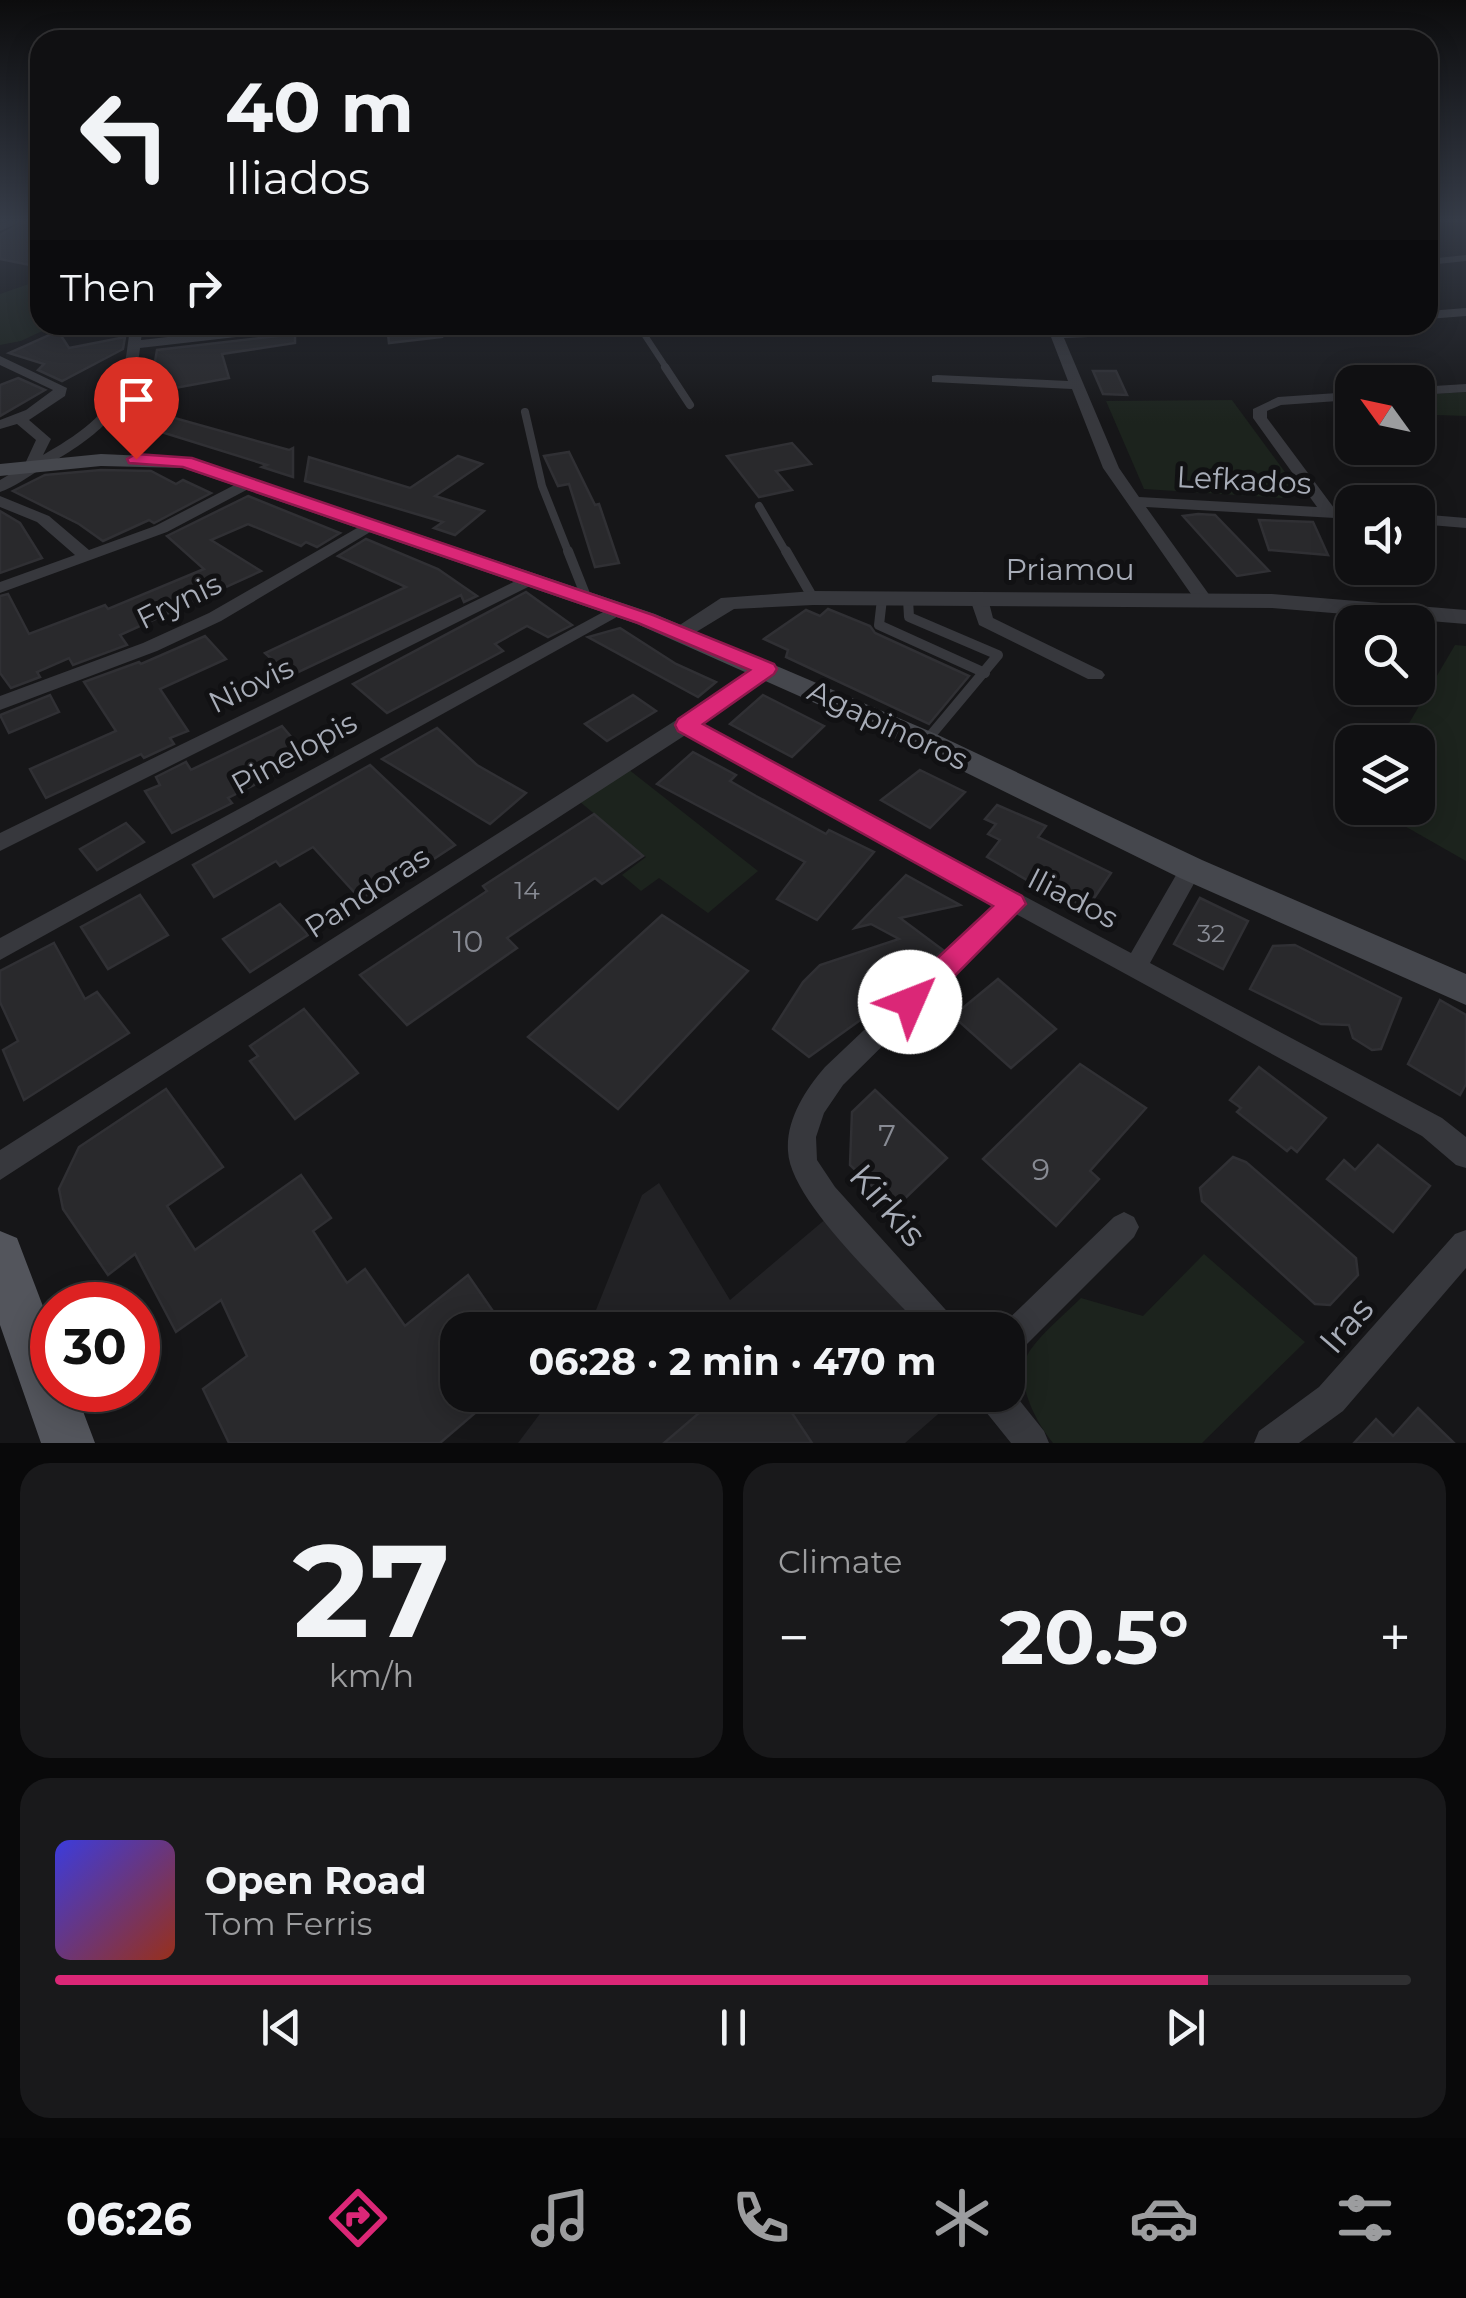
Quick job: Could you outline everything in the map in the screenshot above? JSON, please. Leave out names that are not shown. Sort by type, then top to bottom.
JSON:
[{"type":"main road","name":"Agapinoros","points":[[0,470],[100,460],[186,462],[618,609],[766,669],[1191,869],[1466,990]]},
{"type":"main road","points":[[0,1256],[13,1334],[68,1443]]},
{"type":"street","points":[[1438,314],[1466,312]]},
{"type":"street","points":[[0,487],[82,436],[113,409],[127,384],[136,335]]},
{"type":"street","points":[[133,345],[220,335]]},
{"type":"street","points":[[1056,335],[1111,468],[1204,600]]},
{"type":"street","points":[[0,360],[60,388],[60,394],[40,409],[22,420],[0,425]]},
{"type":"street","points":[[936,379],[1074,385]]},
{"type":"street","points":[[1435,390],[1466,388]]},
{"type":"street","points":[[1329,512],[1260,418],[1260,409],[1278,401],[1335,397]]},
{"type":"street","points":[[22,420],[44,439],[30,466]]},
{"type":"street","points":[[0,588],[161,529],[248,483]]},
{"type":"street","points":[[0,501],[43,519],[88,557]]},
{"type":"street","name":"Lefkados","points":[[1132,502],[1335,513]]},
{"type":"street","points":[[1435,520],[1466,522]]},
{"type":"street","name":"Frynis","points":[[0,703],[150,648],[215,617],[370,524]]},
{"type":"street","name":"Niovis","points":[[0,843],[528,580]]},
{"type":"street","name":"Priamou","points":[[680,632],[728,604],[812,598],[1272,601],[1466,617]]},
{"type":"street","points":[[979,599],[986,621],[1096,674]]},
{"type":"street","name":"Pinelopis","points":[[0,950],[618,609]]},
{"type":"street","name":"Pandoras","points":[[0,1166],[686,725],[766,669]]},
{"type":"street","name":"Iliados","points":[[686,725],[1432,1127],[1466,1155]]},
{"type":"street","points":[[1135,967],[1191,869]]},
{"type":"street","name":"Kirkis","points":[[927,1312],[825,1197],[803,1162],[804,1132],[813,1100],[834,1076],[1012,904]]},
{"type":"street","points":[[1025,1324],[1124,1228]]},
{"type":"street","name":"Iras","points":[[1271,1443],[1331,1398],[1466,1245]]},
{"type":"street","points":[[1007,1412],[1032,1443]]},
{"type":"lane","points":[[644,335],[690,406]]},
{"type":"lane","points":[[525,412],[542,486],[588,599]]},
{"type":"lane","points":[[759,506],[812,598]]},
{"type":"lane","points":[[882,599],[879,625],[984,673]]},
{"type":"lane","points":[[908,599],[909,616],[998,655],[926,741]]},
{"type":"shaded area","points":[[30,288],[30,335],[34,335],[0,345],[0,294]]},
{"type":"shaded area","points":[[1466,392],[1466,416],[1435,415],[1435,394]]},
{"type":"shaded area","points":[[1232,400],[1296,487],[1282,498],[1144,489],[1106,401]]},
{"type":"shaded area","points":[[1455,645],[1466,646],[1466,861],[1403,825],[1435,825],[1435,725],[1408,725],[1420,705],[1435,705],[1435,679]]},
{"type":"shaded area","points":[[628,769],[758,871],[708,913],[659,878],[641,891],[622,875],[646,857],[579,801]]},
{"type":"shaded area","points":[[659,1183],[730,1300],[828,1217],[906,1312],[595,1312],[642,1195]]},
{"type":"shaded area","points":[[1204,1254],[1305,1342],[1202,1443],[1053,1443],[1039,1423],[1025,1388],[1025,1360],[1031,1349],[1081,1298],[1143,1316]]},
{"type":"shaded area","points":[[541,1412],[941,1412],[905,1443],[518,1443]]},
{"type":"building","points":[[49,335],[61,335],[69,348],[125,337],[123,349],[62,381],[38,370],[44,364],[9,353]]},
{"type":"building","points":[[295,335],[295,343],[222,354],[229,378],[153,392],[149,374],[153,373],[157,350]]},
{"type":"building","points":[[388,335],[442,335],[442,337],[389,343]]},
{"type":"building","points":[[1093,371],[1116,371],[1127,395],[1103,394]]},
{"type":"building","points":[[18,378],[45,390],[0,416],[0,385]]},
{"type":"building","points":[[153,412],[293,448],[293,477],[155,430],[149,427]]},
{"type":"building","points":[[792,443],[811,464],[776,471],[792,490],[759,497],[727,456]]},
{"type":"building","points":[[569,452],[595,505],[599,504],[619,563],[595,567],[569,484],[558,486],[544,456]]},
{"type":"building","points":[[458,456],[482,464],[435,496],[484,511],[455,535],[434,528],[443,522],[305,481],[309,457],[410,488]]},
{"type":"building","points":[[151,471],[176,484],[183,480],[211,493],[154,523],[149,520],[103,541],[79,524],[13,491],[45,475]]},
{"type":"building","points":[[248,496],[340,533],[317,547],[306,542],[301,546],[248,524],[211,540],[261,571],[120,635],[127,645],[73,665],[69,658],[37,672],[40,677],[11,688],[0,673],[0,596],[8,594],[29,634],[105,605],[108,609],[204,569],[167,536]]},
{"type":"building","points":[[0,511],[20,523],[42,558],[0,573]]},
{"type":"building","points":[[1215,515],[1269,571],[1237,576],[1183,516]]},
{"type":"building","points":[[1259,520],[1313,522],[1328,555],[1269,550]]},
{"type":"building","points":[[366,539],[438,569],[477,596],[464,602],[461,595],[290,676],[265,653],[406,587],[338,556]]},
{"type":"building","points":[[526,592],[572,625],[548,637],[527,626],[495,644],[503,651],[387,713],[353,684]]},
{"type":"building","points":[[828,609],[969,676],[929,724],[786,657],[788,650],[764,639],[806,610],[820,616]]},
{"type":"building","points":[[620,628],[676,664],[716,682],[698,697],[588,637]]},
{"type":"building","points":[[205,636],[226,659],[160,689],[188,731],[170,738],[174,744],[144,758],[141,754],[46,798],[30,769],[116,731],[84,682],[141,664]]},
{"type":"building","points":[[50,695],[59,712],[9,733],[0,715]]},
{"type":"building","points":[[633,695],[656,711],[607,741],[585,724]]},
{"type":"building","points":[[763,695],[824,726],[792,757],[730,724]]},
{"type":"building","points":[[282,726],[309,758],[228,798],[232,803],[172,833],[145,791],[160,785],[156,777],[186,762],[191,770]]},
{"type":"building","points":[[437,728],[477,765],[526,793],[490,824],[382,759]]},
{"type":"building","points":[[693,752],[736,775],[730,781],[756,796],[826,834],[829,830],[874,852],[817,920],[777,899],[805,862],[657,784]]},
{"type":"building","points":[[370,765],[455,845],[365,904],[313,847],[280,866],[276,861],[214,897],[193,865]]},
{"type":"building","points":[[920,770],[965,792],[930,828],[881,800]]},
{"type":"building","points":[[997,805],[1046,826],[1038,837],[1111,873],[1084,913],[987,857],[1000,840],[988,834],[996,824],[985,819]]},
{"type":"building","points":[[594,814],[643,856],[602,884],[595,878],[507,938],[517,948],[407,1025],[360,975],[487,891],[483,886]]},
{"type":"building","points":[[126,823],[144,842],[97,870],[80,849]]},
{"type":"building","points":[[906,875],[960,905],[900,918],[943,950],[934,958],[921,951],[860,1005],[870,1013],[809,1057],[773,1029],[803,982],[820,965],[899,939],[871,924],[855,928]]},
{"type":"building","points":[[140,895],[168,935],[108,969],[81,927]]},
{"type":"building","points":[[1200,898],[1248,921],[1223,969],[1174,944]]},
{"type":"building","points":[[280,904],[308,935],[250,972],[223,939]]},
{"type":"building","points":[[662,915],[748,971],[618,1109],[528,1037]]},
{"type":"building","points":[[54,943],[85,999],[97,992],[129,1033],[24,1100],[3,1050],[18,1041],[0,1002],[0,971]]},
{"type":"building","points":[[1295,945],[1401,998],[1381,1049],[1372,1050],[1353,1038],[1349,1025],[1321,1024],[1250,989],[1273,946]]},
{"type":"building","points":[[998,979],[1056,1029],[1011,1068],[953,1016]]},
{"type":"building","points":[[1440,1000],[1466,1015],[1466,1084],[1460,1095],[1408,1064]]},
{"type":"building","points":[[304,1009],[358,1073],[295,1119],[250,1061],[258,1056],[250,1046]]},
{"type":"building","points":[[1080,1064],[1146,1108],[1090,1171],[1099,1179],[1056,1226],[983,1159]]},
{"type":"building","points":[[1259,1067],[1326,1118],[1297,1152],[1291,1147],[1287,1151],[1237,1112],[1241,1108],[1230,1100]]},
{"type":"building","points":[[166,1089],[223,1167],[167,1206],[195,1250],[301,1175],[331,1218],[313,1231],[347,1283],[365,1269],[405,1326],[468,1275],[494,1312],[440,1312],[440,1412],[476,1412],[440,1443],[229,1443],[203,1389],[247,1356],[221,1300],[176,1332],[160,1302],[160,1282],[150,1282],[135,1254],[108,1275],[63,1209],[59,1189],[79,1147]]},
{"type":"building","points":[[875,1090],[947,1158],[895,1208],[850,1165],[852,1112]]},
{"type":"building","points":[[1378,1145],[1430,1186],[1393,1232],[1327,1179],[1344,1160],[1355,1170]]},
{"type":"building","points":[[1233,1157],[1246,1162],[1356,1258],[1358,1275],[1330,1305],[1315,1304],[1202,1201],[1200,1188]]},
{"type":"building","points":[[1418,1408],[1454,1443],[1354,1443],[1376,1419],[1393,1436]]},
{"type":"building","points":[[700,1412],[791,1412],[812,1443],[664,1443]]},
{"type":"route","points":[[136,459],[186,462],[646,619],[766,669],[686,725],[1012,904],[910,1002]]}]
